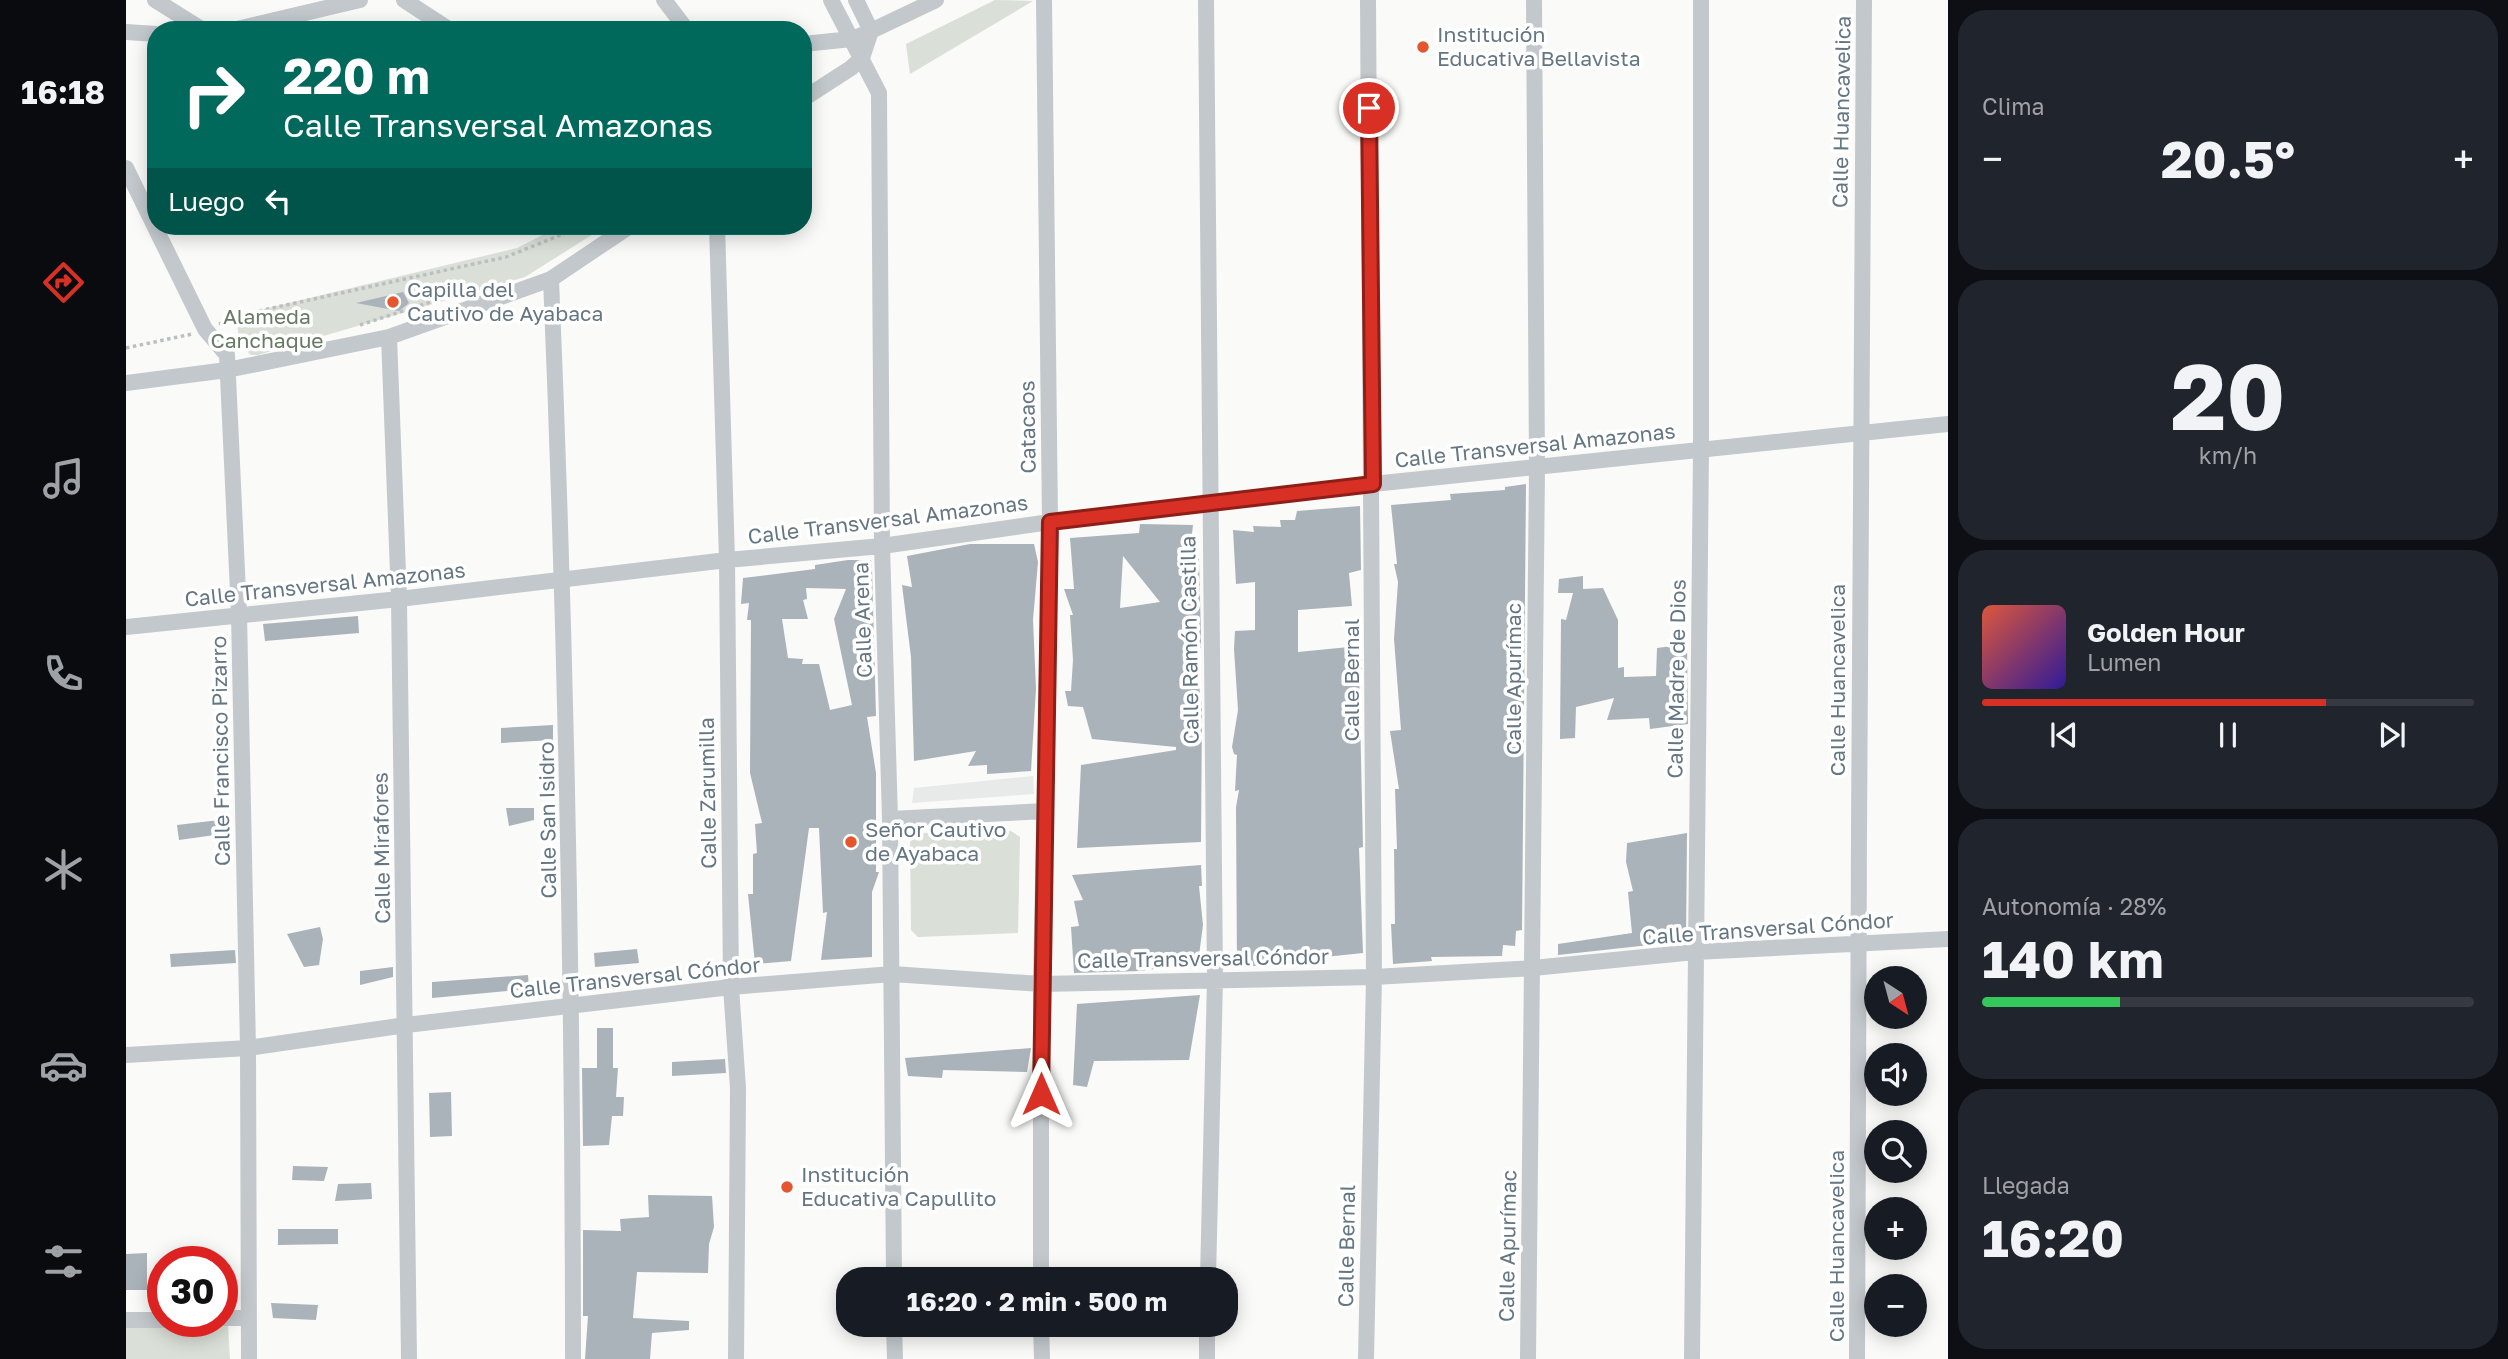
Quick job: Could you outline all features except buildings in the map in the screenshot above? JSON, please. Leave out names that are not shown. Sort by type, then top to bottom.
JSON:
[{"type":"street","points":[[155,0],[189,21]]},
{"type":"street","points":[[271,21],[360,0]]},
{"type":"street","points":[[404,0],[436,21]]},
{"type":"street","points":[[664,0],[680,21]]},
{"type":"street","name":"Calle Arena","points":[[831,0],[879,93],[882,546],[890,819],[894,1267]]},
{"type":"street","points":[[812,94],[839,77],[862,58],[872,31],[856,0]]},
{"type":"street","points":[[812,43],[852,39],[936,0]]},
{"type":"street","name":"Catacaos","points":[[1041,1267],[1041,984],[1050,522],[1044,0]]},
{"type":"street","name":"Calle Ramón Castilla","points":[[1206,0],[1215,979],[1209,1267]]},
{"type":"street","name":"Calle Bernal","points":[[1366,1359],[1374,977],[1368,0]]},
{"type":"street","name":"Calle Apurímac","points":[[1528,1359],[1537,468],[1534,0]]},
{"type":"street","name":"Calle Madre de Dios","points":[[1692,1359],[1701,449],[1701,0]]},
{"type":"street","name":"Calle Huancavelica","points":[[1857,1359],[1860,944],[1858,434],[1864,0]]},
{"type":"street","points":[[126,32],[147,33]]},
{"type":"street","name":"Calle Francisco Pizarro","points":[[126,168],[147,193]]},
{"type":"street","name":"Calle Francisco Pizarro","points":[[165,235],[205,329],[227,355],[239,614],[248,1048],[249,1359]]},
{"type":"street","points":[[126,383],[227,370],[389,337],[551,279],[617,235]]},
{"type":"street","name":"Calle Zarumilla","points":[[717,235],[727,560],[731,987],[738,1088],[736,1359]]},
{"type":"street","name":"Calle San Isidro","points":[[551,279],[564,580],[573,1007],[573,1359]]},
{"type":"street","name":"Calle Mirafores","points":[[389,337],[398,599],[410,1359]]},
{"type":"street","name":"Calle Transversal Amazonas","points":[[126,627],[398,599],[727,560],[882,546],[1050,522],[1373,484],[1948,424]]},
{"type":"street","points":[[890,819],[1046,811]]},
{"type":"street","name":"Calle Transversal Cóndor","points":[[126,1055],[248,1048],[406,1025],[731,987],[892,974],[1041,984],[1374,977],[1533,968],[1695,952],[1948,939]]},
{"type":"street","points":[[238,1318],[249,1318]]},
{"type":"street","points":[[126,1320],[147,1320]]},
{"type":"street","points":[[894,1337],[895,1359]]},
{"type":"street","points":[[1041,1337],[1042,1359]]},
{"type":"street","points":[[1207,1359],[1208,1337]]},
{"type":"path","points":[[126,348],[177,339],[263,310],[506,257],[561,235]]},
{"type":"path","points":[[356,326],[449,297]]},
{"type":"shaded area","points":[[1033,776],[1034,794],[912,803],[914,788]]},
{"type":"green space","points":[[995,0],[1033,1],[910,74],[906,44]]},
{"type":"green space","name":"Alameda Canchaque","points":[[542,235],[592,235],[525,277],[258,355],[251,355],[239,337],[239,315],[517,248]]},
{"type":"green space","points":[[1011,831],[1020,837],[1018,933],[918,937],[911,930],[910,842],[919,833]]},
{"type":"green space","points":[[126,1316],[147,1319],[147,1337],[229,1337],[230,1359],[126,1359]]},
{"type":"place","name":"Institución Educativa Bellavista","points":[[1423,47]]},
{"type":"place","name":"Capilla del Cautivo de Ayabaca","points":[[393,302]]},
{"type":"place","name":"Señor Cautivo de Ayabaca","points":[[851,842]]},
{"type":"place","name":"Institución Educativa Capullito","points":[[787,1187]]},
{"type":"route","points":[[1041,1094],[1050,522],[1373,484],[1369,108]]}]
